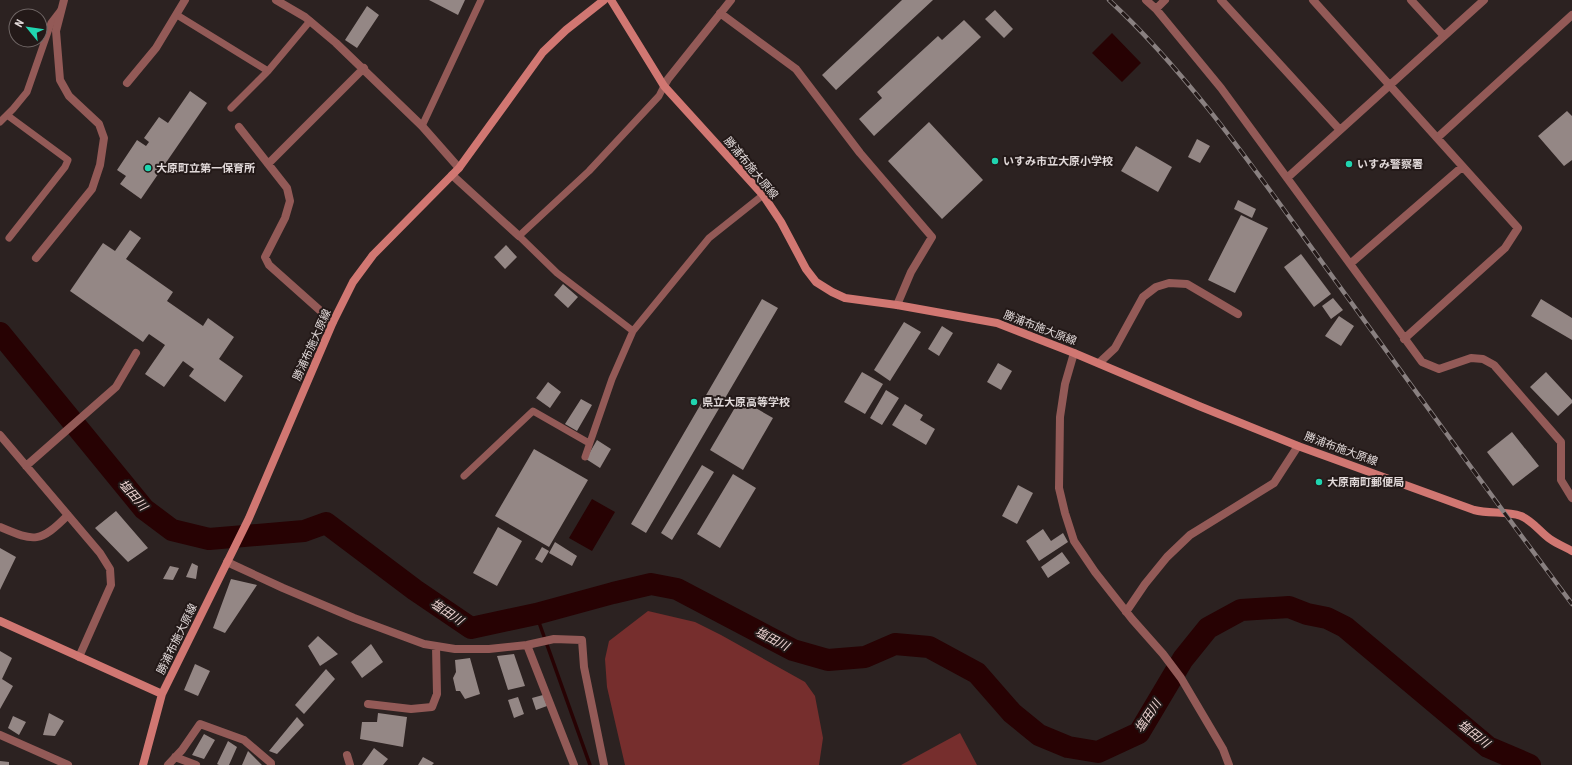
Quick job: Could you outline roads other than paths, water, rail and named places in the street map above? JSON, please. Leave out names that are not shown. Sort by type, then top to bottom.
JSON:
[{"type":"main road","name":"勝浦布施大原線","points":[[143,765],[162,694],[249,518],[333,322],[353,282],[373,255],[459,168],[543,52],[566,30],[604,0]]},
{"type":"main road","name":"勝浦布施大原線","points":[[610,0],[664,86],[763,195],[781,222],[806,268],[816,282],[832,292],[845,298],[897,305],[997,323],[1099,363],[1298,446],[1474,510],[1487,513],[1504,513],[1522,516],[1549,539],[1572,551]]},
{"type":"main road","points":[[0,621],[162,694]]},
{"type":"street","points":[[36,258],[92,189],[100,166],[104,138],[99,124],[69,96],[60,80],[56,31],[64,0]]},
{"type":"street","points":[[127,83],[156,48],[185,0]]},
{"type":"street","points":[[276,0],[310,21],[364,68],[422,126],[459,168]]},
{"type":"street","points":[[664,86],[731,0]]},
{"type":"street","points":[[1146,0],[1156,9],[1221,88],[1422,362],[1439,369],[1471,358],[1483,359],[1494,365],[1561,442],[1561,480],[1572,498]]},
{"type":"street","points":[[1156,9],[1165,0]]},
{"type":"street","points":[[1221,0],[1340,130]]},
{"type":"street","points":[[1313,0],[1518,228],[1505,248],[1404,339]]},
{"type":"street","points":[[1412,0],[1444,36]]},
{"type":"street","points":[[1287,178],[1484,0]]},
{"type":"street","points":[[720,13],[796,69],[860,153],[932,237],[911,272],[897,305]]},
{"type":"street","points":[[1437,138],[1572,15]]},
{"type":"street","points":[[268,164],[364,68]]},
{"type":"street","points":[[239,127],[287,188],[290,201],[285,218],[265,257],[269,265],[333,322]]},
{"type":"street","points":[[1350,264],[1462,167]]},
{"type":"street","points":[[452,175],[519,236]]},
{"type":"street","points":[[1099,363],[1115,348],[1143,297],[1156,287],[1170,283],[1187,284],[1238,314]]},
{"type":"street","points":[[26,466],[116,387],[136,353]]},
{"type":"street","points":[[1074,353],[1065,384],[1060,417],[1059,488],[1074,541],[1095,572],[1126,612],[1163,654],[1181,678],[1223,749],[1230,765]]},
{"type":"street","points":[[0,435],[100,553],[110,569],[112,585],[80,657]]},
{"type":"street","points":[[1126,612],[1163,563],[1190,535],[1274,483],[1298,446]]},
{"type":"street","points":[[0,526],[20,536],[38,538],[54,529],[68,515]]},
{"type":"street","points":[[227,562],[354,618],[424,644],[455,649],[489,649],[527,645],[551,639],[582,640],[584,667],[604,765]]},
{"type":"street","points":[[527,645],[574,765]]},
{"type":"street","points":[[368,704],[411,709],[432,707],[437,694],[436,646]]},
{"type":"street","points":[[168,765],[200,724],[244,740],[271,763],[271,765]]},
{"type":"street","points":[[0,735],[58,763],[68,765]]},
{"type":"street","points":[[347,755],[350,765]]},
{"type":"street","points":[[175,757],[196,765]]},
{"type":"lane","points":[[422,126],[481,0]]},
{"type":"lane","points":[[0,122],[26,92],[51,23],[61,10]]},
{"type":"lane","points":[[177,15],[268,71]]},
{"type":"lane","points":[[231,108],[268,71],[310,21]]},
{"type":"lane","points":[[634,331],[557,273],[519,236],[589,171],[659,96],[664,86]]},
{"type":"lane","points":[[7,115],[68,160],[65,167],[9,238]]},
{"type":"lane","points":[[584,457],[612,378],[634,331],[709,238],[763,195]]},
{"type":"lane","points":[[464,476],[533,411],[589,443]]},
{"type":"waterway","name":"塩田川","points":[[0,333],[144,509],[172,530],[209,539],[304,531],[326,523],[415,590],[471,628],[536,614],[651,584],[677,589],[793,650],[828,660],[865,657],[895,644],[929,647],[977,673],[1012,713],[1039,735],[1068,747],[1098,752],[1139,733],[1183,659],[1208,628],[1241,610],[1289,607],[1307,614],[1327,618],[1345,627],[1488,747],[1530,765]]},
{"type":"waterway","points":[[536,614],[590,765]]},
{"type":"railway","points":[[1109,0],[1167,59],[1246,157],[1572,604]]},
{"type":"place","name":"いすみ市立大原小学校","points":[[995,161]]},
{"type":"place","name":"いすみ警察署","points":[[1349,164]]},
{"type":"place","name":"大原町立第一保育所","points":[[148,168]]},
{"type":"place","name":"県立大原高等学校","points":[[694,402]]},
{"type":"place","name":"大原南町郵便局","points":[[1319,482]]}]
